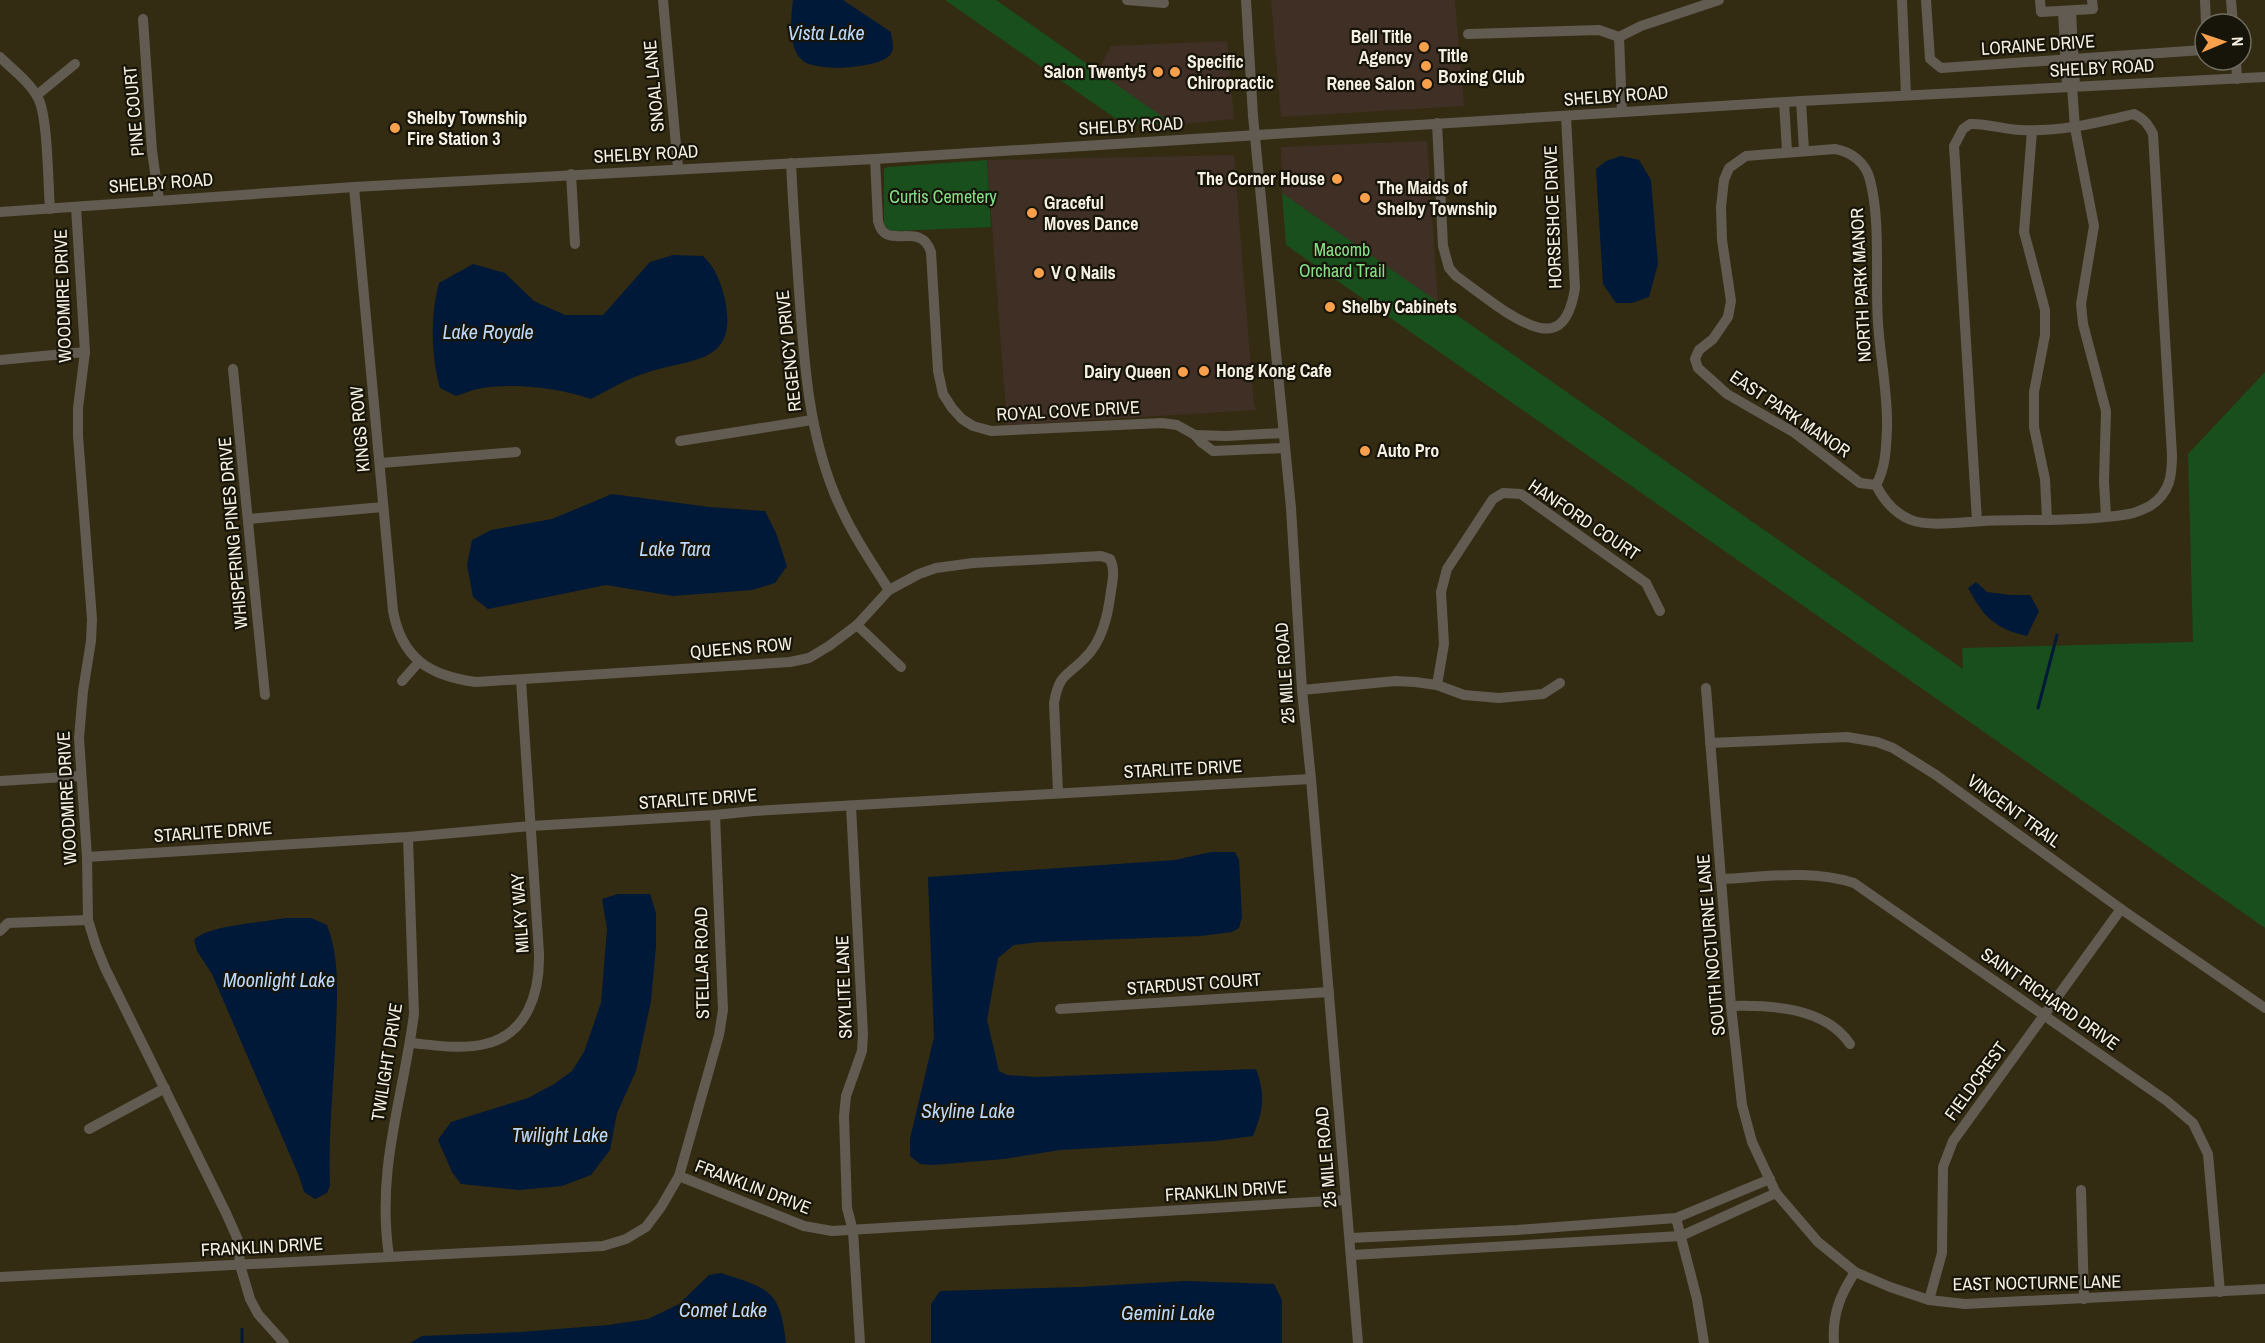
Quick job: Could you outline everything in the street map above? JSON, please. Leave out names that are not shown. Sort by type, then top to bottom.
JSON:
[{"type":"street","name":"SNOAL LANE","points":[[663,0],[678,168]]},
{"type":"street","points":[[1127,0],[1164,3]]},
{"type":"street","name":"25 MILE ROAD","points":[[1246,0],[1256,136],[1291,508],[1302,690],[1358,1343]]},
{"type":"street","points":[[1468,34],[1599,30],[1619,37],[1641,26],[1719,0]]},
{"type":"street","points":[[1902,0],[1906,95]]},
{"type":"street","name":"LORAINE DRIVE","points":[[1926,0],[1930,59],[1941,68],[2193,51]]},
{"type":"street","points":[[2040,0],[2041,12],[2093,9],[2092,0]]},
{"type":"street","points":[[2067,11],[2075,128],[2094,226],[2081,304],[2083,324],[2106,411],[2104,481],[2106,517]]},
{"type":"street","name":"PINE COURT","points":[[142,18],[152,151],[159,200]]},
{"type":"street","points":[[1619,37],[1622,112]]},
{"type":"street","points":[[0,57],[37,95],[43,120],[50,209]]},
{"type":"street","points":[[37,95],[75,64]]},
{"type":"street","points":[[2236,72],[2236,79]]},
{"type":"street","name":"SHELBY ROAD","points":[[0,212],[571,174],[875,159],[989,150],[1256,136],[1801,101],[2265,77]]},
{"type":"street","points":[[1801,101],[1804,150]]},
{"type":"street","points":[[1784,102],[1787,151]]},
{"type":"street","points":[[1876,485],[1892,508],[1921,523],[2106,517],[2132,514],[2150,506],[2163,495],[2172,475],[2153,134],[2149,124],[2134,114],[2075,128],[2032,130],[1970,124],[1963,129],[1954,146],[1977,521]]},
{"type":"street","name":"HORSESHOE DRIVE","points":[[1437,123],[1443,246],[1449,268],[1473,289],[1525,324],[1538,329],[1548,329],[1562,322],[1573,300],[1575,288],[1566,116]]},
{"type":"street","points":[[2032,130],[2024,232],[2045,310],[2044,335],[2034,393],[2034,427],[2045,479],[2047,519]]},
{"type":"street","name":"NORTH PARK MANOR","points":[[1695,359],[1699,350],[1713,339],[1728,317],[1731,301],[1722,240],[1721,207],[1724,180],[1729,168],[1746,156],[1804,150],[1847,151],[1863,164],[1870,180],[1875,212],[1877,321],[1887,424],[1882,473],[1876,485]]},
{"type":"street","name":"ROYAL COVE DRIVE","points":[[875,159],[878,221],[881,229],[890,236],[918,237],[924,240],[931,252],[939,381],[947,402],[962,419],[973,426],[992,431],[1162,423],[1177,425],[1196,435],[1283,433]]},
{"type":"street","name":"REGENCY DRIVE","points":[[791,163],[804,366],[812,420],[834,493],[860,545],[889,590]]},
{"type":"street","points":[[571,174],[575,244]]},
{"type":"street","name":"KINGS ROW","points":[[354,187],[395,621],[404,643],[419,662]]},
{"type":"street","name":"WOODMIRE DRIVE","points":[[76,207],[85,352],[78,408],[78,436],[92,619],[80,721],[88,920],[105,968],[238,1240],[240,1265],[250,1299],[258,1314],[284,1343]]},
{"type":"street","points":[[0,360],[85,352]]},
{"type":"street","name":"EAST PARK MANOR","points":[[1695,359],[1698,368],[1727,394],[1795,433],[1860,483],[1876,485]]},
{"type":"street","name":"WHISPERING PINES DRIVE","points":[[233,369],[265,694]]},
{"type":"street","points":[[680,441],[812,420]]},
{"type":"street","name":"ROYAL COVE DRIVE","points":[[1196,435],[1213,451],[1285,448]]},
{"type":"street","points":[[381,463],[516,452]]},
{"type":"street","name":"HANFORD COURT","points":[[1437,685],[1444,644],[1441,592],[1443,581],[1455,555],[1493,500],[1503,493],[1521,494],[1646,583],[1660,610]]},
{"type":"street","points":[[249,519],[384,507]]},
{"type":"street","name":"QUEENS ROW","points":[[419,662],[435,673],[453,679],[476,682],[790,662],[809,658],[829,646],[857,625],[889,590],[936,568],[1101,556],[1110,559],[1114,575],[1103,628],[1084,659],[1066,673],[1056,692],[1054,703],[1058,792]]},
{"type":"street","points":[[857,625],[901,667]]},
{"type":"street","points":[[402,681],[419,662]]},
{"type":"street","name":"MILKY WAY","points":[[411,1043],[484,1045],[509,1034],[529,1011],[537,993],[540,974],[521,680]]},
{"type":"street","points":[[1302,690],[1395,681],[1437,685],[1464,695],[1499,698],[1543,694],[1560,683]]},
{"type":"street","name":"SOUTH NOCTURNE LANE","points":[[1706,688],[1731,1006],[1745,1121],[1776,1193]]},
{"type":"street","name":"VINCENT TRAIL","points":[[1710,743],[1847,737],[1864,739],[1893,748],[2265,1008]]},
{"type":"street","points":[[0,781],[81,776]]},
{"type":"street","name":"STARLITE DRIVE","points":[[87,857],[408,837],[531,825],[1058,792],[1311,779]]},
{"type":"street","name":"SKYLITE LANE","points":[[851,806],[863,1034],[862,1051],[848,1089],[844,1116],[847,1208],[853,1231],[860,1343]]},
{"type":"street","name":"STELLAR ROAD","points":[[679,1176],[719,1035],[723,1010],[715,815]]},
{"type":"street","name":"TWILIGHT DRIVE","points":[[389,1256],[385,1229],[388,1156],[411,1043],[415,988],[408,837]]},
{"type":"street","name":"SAINT RICHARD DRIVE","points":[[1722,879],[1811,874],[1834,876],[1854,883],[2167,1101],[2193,1123],[2208,1154],[2220,1292]]},
{"type":"street","name":"FIELDCREST","points":[[1929,1300],[1942,1253],[1942,1177],[1946,1154],[1964,1123],[2121,909]]},
{"type":"street","points":[[0,931],[8,923],[88,920]]},
{"type":"street","name":"STARDUST COURT","points":[[1060,1009],[1329,992]]},
{"type":"street","points":[[1731,1006],[1770,1006],[1802,1012],[1832,1025],[1850,1044]]},
{"type":"street","points":[[89,1129],[165,1088]]},
{"type":"street","name":"FRANKLIN DRIVE","points":[[0,1277],[603,1246],[626,1239],[646,1227],[679,1176],[804,1226],[832,1231],[1346,1200]]},
{"type":"street","points":[[1350,1238],[1517,1230],[1676,1218],[1770,1179]]},
{"type":"street","points":[[2081,1190],[2084,1299]]},
{"type":"street","points":[[1352,1255],[1681,1236],[1776,1193]]},
{"type":"street","name":"EAST NOCTURNE LANE","points":[[1776,1193],[1818,1242],[1856,1272],[1890,1287],[1929,1300],[1965,1304],[2265,1289]]},
{"type":"street","points":[[1676,1218],[1698,1299],[1704,1343]]},
{"type":"street","points":[[1517,1230],[1519,1244]]},
{"type":"street","points":[[1386,1237],[1387,1252]]},
{"type":"street","points":[[1834,1343],[1835,1317],[1841,1294],[1856,1272]]},
{"type":"shaded area","points":[[1271,0],[1455,0],[1464,106],[1281,117]]},
{"type":"shaded area","points":[[1227,41],[1234,119],[1174,125],[1095,77],[1111,46]]},
{"type":"shaded area","points":[[1427,141],[1438,303],[1282,193],[1281,147]]},
{"type":"shaded area","points":[[1234,155],[1254,406],[1257,410],[1007,425],[987,160]]},
{"type":"green space","points":[[945,0],[996,0],[1174,125],[1122,123]]},
{"type":"green space","name":"Curtis Cemetery","points":[[987,160],[991,227],[894,231],[888,229],[884,224],[884,169]]},
{"type":"green space","name":"Macomb Orchard Trail","points":[[1282,193],[1963,669],[1962,648],[2193,642],[2188,454],[2265,372],[2265,928],[1286,245]]},
{"type":"water","name":"Vista Lake","points":[[793,0],[843,0],[891,32],[892,52],[883,60],[860,66],[831,68],[808,63],[797,53],[792,39]]},
{"type":"water","points":[[1621,156],[1639,160],[1651,180],[1658,264],[1649,297],[1632,303],[1616,303],[1603,284],[1596,169],[1606,161]]},
{"type":"water","name":"Lake Royale","points":[[673,255],[703,256],[715,271],[720,282],[727,321],[725,336],[718,347],[708,355],[641,374],[591,399],[552,389],[524,386],[483,388],[456,396],[440,388],[433,336],[434,309],[439,283],[473,264],[505,273],[534,301],[565,315],[603,315],[650,262]]},
{"type":"water","name":"Lake Tara","points":[[612,494],[709,507],[765,511],[776,533],[787,566],[775,583],[752,590],[673,596],[606,585],[488,609],[473,597],[467,565],[472,540],[491,530],[552,519]]},
{"type":"water","points":[[1976,582],[1987,592],[2030,595],[2039,611],[2027,636],[1998,625],[1985,614],[1968,588]]},
{"type":"water","name":"Skyline Lake","points":[[1211,852],[1235,852],[1239,860],[1242,917],[1239,928],[1232,932],[1201,936],[1014,945],[998,958],[987,1020],[999,1071],[1007,1075],[1036,1077],[1256,1069],[1262,1103],[1253,1136],[1216,1141],[1060,1150],[1004,1159],[933,1165],[920,1164],[910,1156],[910,1139],[934,1037],[928,877],[1175,860]]},
{"type":"water","name":"Twilight Lake","points":[[618,894],[650,894],[656,913],[656,946],[651,1001],[636,1071],[617,1113],[610,1150],[591,1175],[562,1186],[519,1190],[461,1184],[452,1172],[438,1140],[451,1122],[528,1098],[572,1071],[584,1052],[601,1003],[607,929],[602,899]]},
{"type":"water","name":"Moonlight Lake","points":[[285,918],[311,918],[327,925],[336,964],[337,1003],[330,1128],[330,1186],[327,1193],[315,1199],[304,1192],[212,974],[197,951],[194,940],[200,935],[222,928]]},
{"type":"water","name":"Comet Lake","points":[[721,1273],[751,1283],[769,1294],[780,1312],[786,1343],[410,1343],[422,1336],[521,1332],[608,1325],[648,1319],[679,1304],[709,1275]]},
{"type":"water","name":"Gemini Lake","points":[[1186,1281],[1274,1284],[1282,1300],[1282,1343],[931,1343],[931,1304],[940,1291]]},
{"type":"waterway","points":[[2038,708],[2057,635]]},
{"type":"waterway","points":[[242,1329],[242,1343]]},
{"type":"place","name":"Bell Title Agency","points":[[1424,47]]},
{"type":"place","name":"Title Boxing Club","points":[[1426,66]]},
{"type":"place","name":"Salon Twenty5","points":[[1158,72]]},
{"type":"place","name":"Specific Chiropractic","points":[[1175,72]]},
{"type":"place","name":"Renee Salon","points":[[1427,84]]},
{"type":"place","name":"Shelby Township Fire Station 3","points":[[395,128]]},
{"type":"place","name":"The Corner House","points":[[1337,179]]},
{"type":"place","name":"The Maids of Shelby Township","points":[[1365,198]]},
{"type":"place","name":"Graceful Moves Dance","points":[[1032,213]]},
{"type":"place","name":"V Q Nails","points":[[1039,273]]},
{"type":"place","name":"Shelby Cabinets","points":[[1330,307]]},
{"type":"place","name":"Hong Kong Cafe","points":[[1204,371]]},
{"type":"place","name":"Dairy Queen","points":[[1183,372]]},
{"type":"place","name":"Auto Pro","points":[[1365,451]]}]
